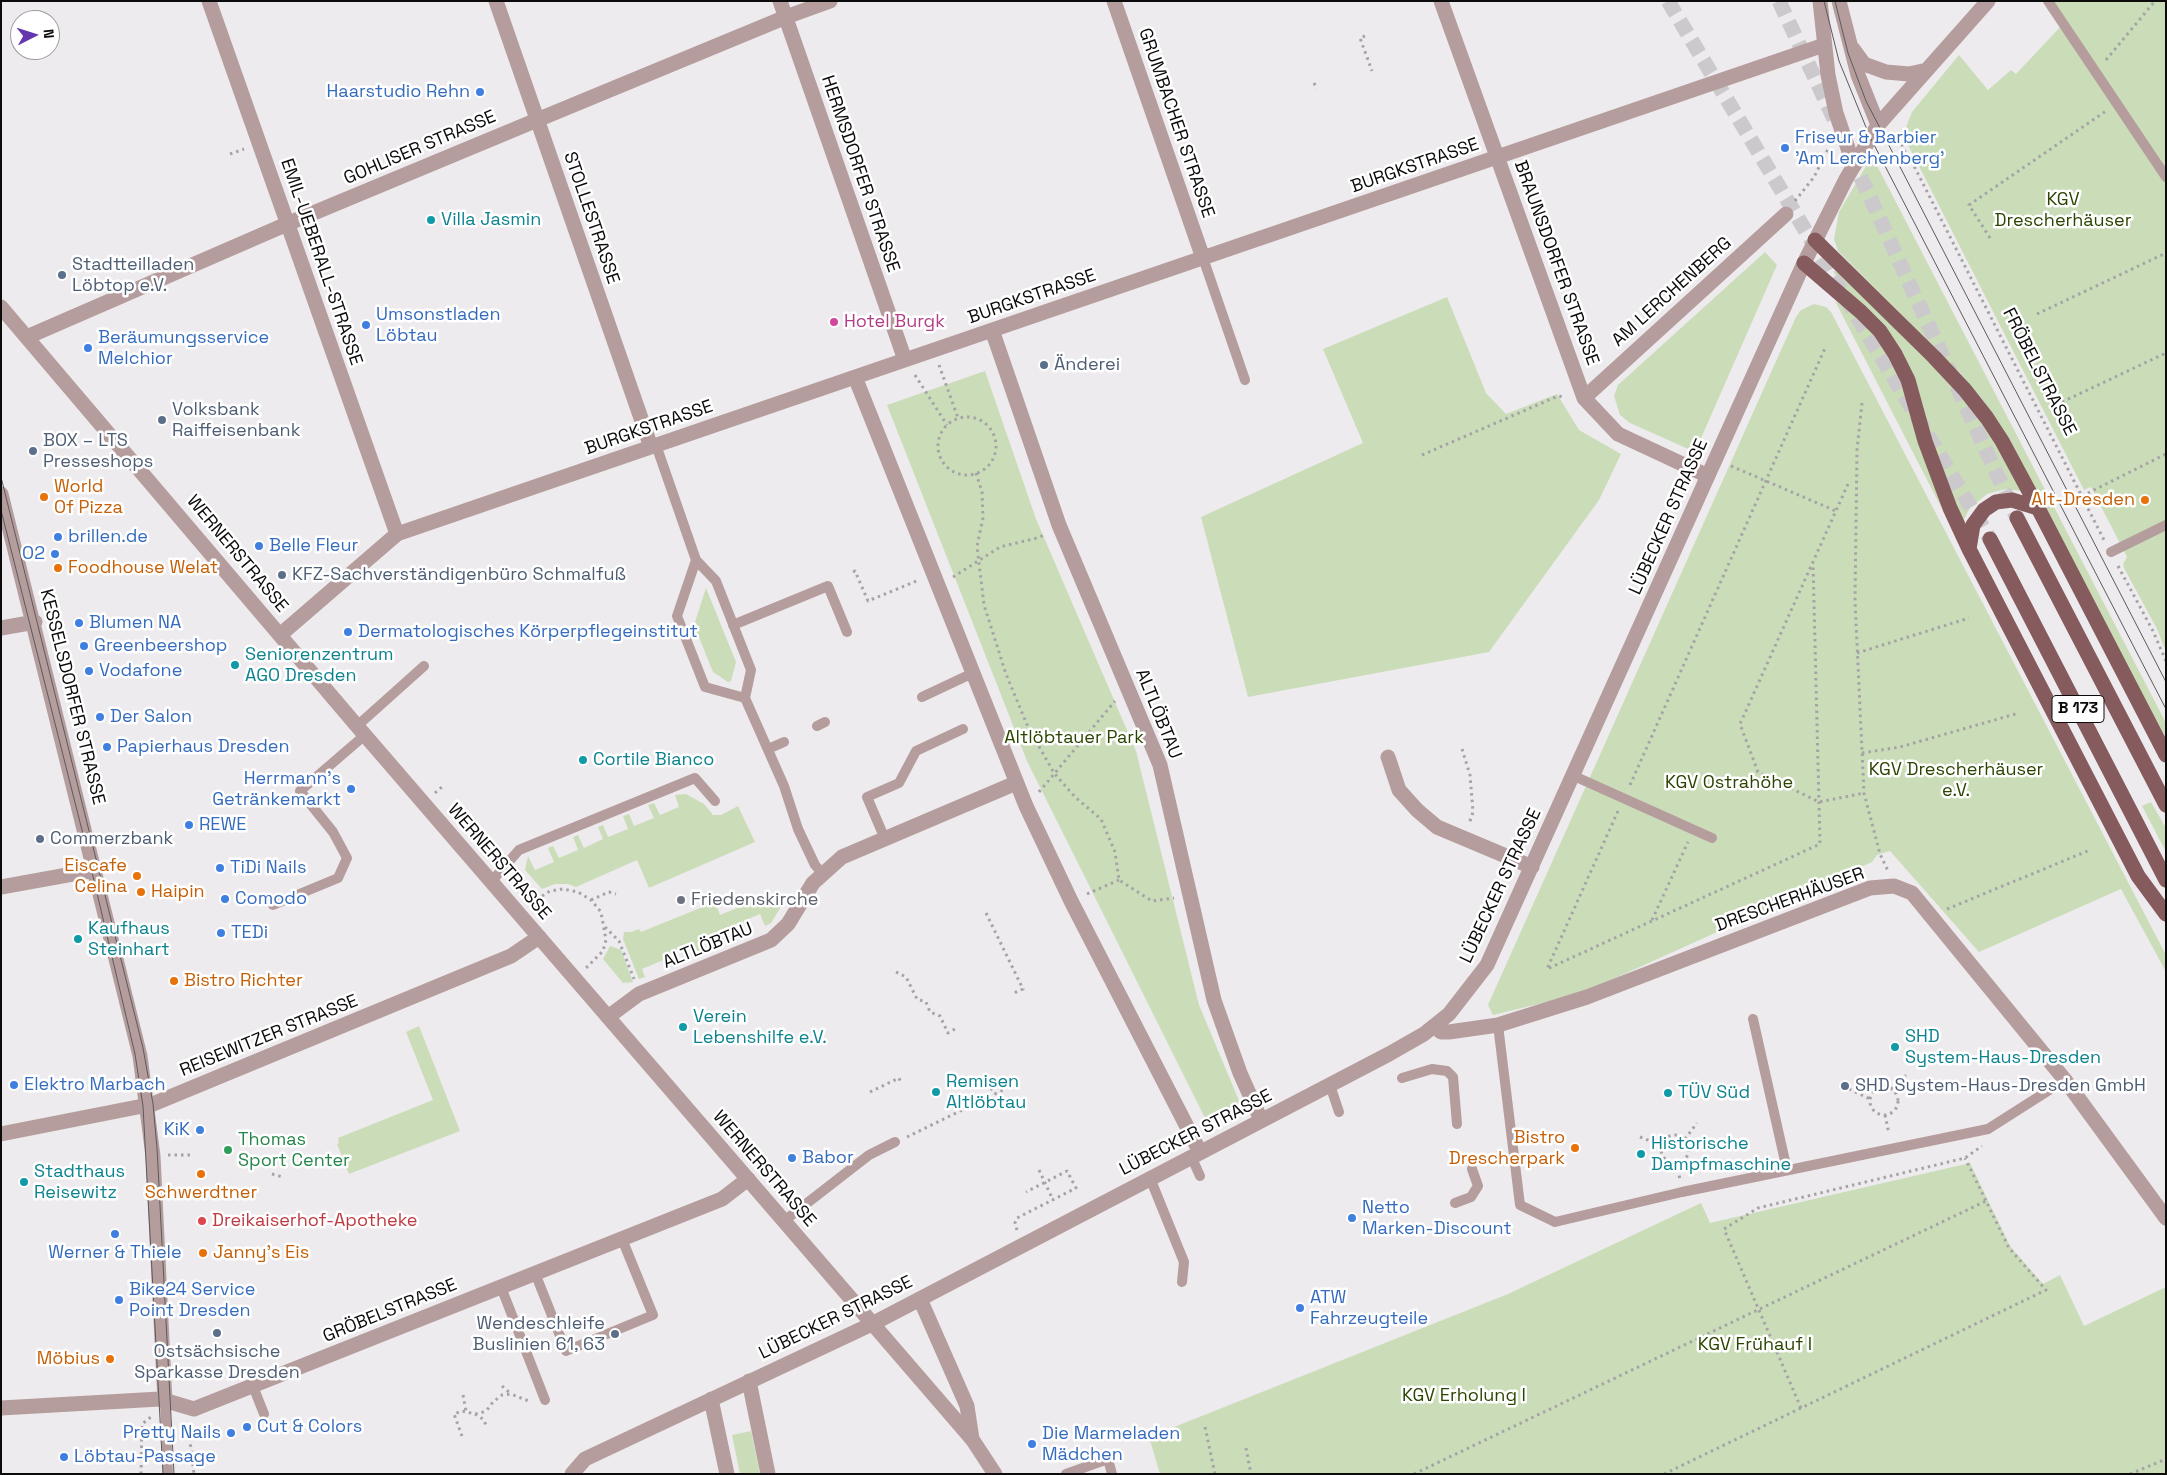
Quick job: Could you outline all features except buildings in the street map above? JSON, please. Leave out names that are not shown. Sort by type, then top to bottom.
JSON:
[{"type":"main road","points":[[1815,240],[1965,390],[2002,441],[2166,755]]},
{"type":"main road","points":[[1804,263],[1861,312],[1880,331],[1896,354],[1908,380],[1925,441],[1947,499],[1969,549],[2138,876],[2166,914]]},
{"type":"main road","points":[[1969,549],[1973,525],[1984,510],[1996,502],[2012,500],[2038,508]]},
{"type":"main road","name":"B 173","points":[[2017,518],[2166,805]]},
{"type":"main road","name":"B 173","points":[[1990,539],[2166,880]]},
{"type":"street","name":"EMIL-UEBERALL-STRASSE","points":[[209,1],[397,534]]},
{"type":"street","name":"STOLLESTRASSE","points":[[496,1],[653,446]]},
{"type":"street","name":"HERMSDORFER STRASSE","points":[[780,1],[905,360]]},
{"type":"street","name":"GOHLISER STRASSE","points":[[27,337],[287,224],[786,17],[830,1]]},
{"type":"street","name":"GRUMBACHER STRASSE","points":[[1114,1],[1203,258]]},
{"type":"street","name":"BRAUNSDORFER STRASSE","points":[[1441,1],[1584,398],[1618,434],[1708,476]]},
{"type":"street","points":[[1820,1],[1824,45],[1836,113],[1854,166]]},
{"type":"street","points":[[1839,1],[1848,42],[1878,125]]},
{"type":"street","name":"LÜBECKER STRASSE","points":[[572,1474],[584,1459],[872,1324],[1402,1047],[1450,1014],[1487,965],[1574,776],[1804,263],[1854,166],[1878,125],[1988,1]]},
{"type":"street","points":[[1848,42],[1864,64],[1886,72],[1909,74],[1927,70]]},
{"type":"street","name":"BURGKSTRASSE","points":[[280,634],[397,534],[1824,45]]},
{"type":"street","name":"AM LERCHENBERG","points":[[1584,398],[1786,214]]},
{"type":"street","name":"WERNERSTRASSE","points":[[1,306],[491,882],[972,1439],[995,1474]]},
{"type":"street","name":"ALTLÖBTAU","points":[[992,330],[1059,525],[1160,766],[1214,1000],[1240,1073],[1261,1120]]},
{"type":"street","points":[[855,377],[1016,783],[1067,893],[1195,1154]]},
{"type":"street","name":"KESSELSDORFER STRASSE","points":[[1,494],[35,622],[138,1045],[148,1105],[154,1170],[166,1402]]},
{"type":"street","points":[[1,628],[35,622]]},
{"type":"street","points":[[1388,757],[1399,790],[1436,827],[1532,867]]},
{"type":"street","name":"ALTLÖBTAU","points":[[608,1017],[639,994],[771,940],[788,924],[813,883],[842,857],[1016,783]]},
{"type":"street","points":[[1,887],[95,870]]},
{"type":"street","points":[[1894,886],[1912,893],[2065,1080],[2166,1218]]},
{"type":"street","name":"DRESCHERHÄUSER","points":[[1434,1026],[1441,1032],[1449,1032],[1498,1026],[1587,997],[1870,888],[1894,886]]},
{"type":"street","name":"REISEWITZER STRASSE","points":[[1,1134],[148,1105],[511,956],[539,937]]},
{"type":"street","name":"GRÖBELSTRASSE","points":[[1,1408],[160,1399],[194,1409],[722,1199],[748,1179]]},
{"type":"street","name":"WERNERSTRASSE","points":[[920,1299],[967,1406],[972,1439]]},
{"type":"street","points":[[749,1381],[768,1474]]},
{"type":"street","points":[[711,1399],[727,1474]]},
{"type":"lane","points":[[2048,1],[2166,177]]},
{"type":"lane","points":[[1203,258],[1245,380]]},
{"type":"lane","points":[[653,446],[696,560],[716,581],[751,670],[745,698],[784,786],[798,829],[814,865],[823,874]]},
{"type":"lane","points":[[2110,552],[2166,524]]},
{"type":"lane","points":[[696,560],[677,616],[705,687],[745,698]]},
{"type":"lane","points":[[733,625],[828,586],[847,632]]},
{"type":"lane","points":[[273,905],[338,878],[347,858],[333,832],[300,791],[424,666]]},
{"type":"lane","points":[[922,697],[973,673]]},
{"type":"lane","points":[[885,839],[867,797],[899,783],[916,751],[963,730]]},
{"type":"lane","points":[[768,749],[784,742]]},
{"type":"lane","points":[[1574,776],[1712,838]]},
{"type":"lane","points":[[491,882],[519,850],[695,778],[715,801]]},
{"type":"lane","points":[[1753,1019],[1787,1170]]},
{"type":"lane","points":[[1498,1026],[1520,1205],[1555,1222],[1787,1170],[1988,1129],[2065,1080]]},
{"type":"lane","points":[[1402,1078],[1432,1068],[1447,1071],[1453,1077],[1457,1124]]},
{"type":"lane","points":[[1330,1085],[1338,1112]]},
{"type":"lane","points":[[784,1221],[869,1155],[895,1142]]},
{"type":"lane","points":[[1195,1154],[1200,1176]]},
{"type":"lane","points":[[1454,1203],[1471,1198],[1478,1186],[1472,1169]]},
{"type":"lane","points":[[1150,1178],[1184,1262],[1182,1282]]},
{"type":"lane","points":[[536,1273],[566,1351],[652,1315],[622,1239]]},
{"type":"lane","points":[[501,1287],[541,1402]]},
{"type":"lane","points":[[253,1386],[264,1414]]},
{"type":"lane","name":"KESSELSDORFER STRASSE","points":[[166,1402],[168,1474]]},
{"type":"lane","points":[[1066,1474],[1108,1459],[1112,1474]]},
{"type":"path","points":[[2095,72],[2155,1]]},
{"type":"path","points":[[1365,36],[1360,38],[1372,71]]},
{"type":"path","points":[[1314,83],[1317,89]]},
{"type":"path","points":[[1990,238],[1969,205],[2117,104]]},
{"type":"path","name":"FRÖBELSTRASSE","points":[[1899,128],[1896,134],[1905,152],[1911,160],[2110,552],[2153,631],[2166,661]]},
{"type":"path","points":[[1786,214],[1814,177],[1830,145]]},
{"type":"path","points":[[2036,314],[2166,253]]},
{"type":"path","points":[[1813,563],[1820,844],[1547,969],[1826,346]]},
{"type":"path","points":[[935,350],[958,418]]},
{"type":"path","points":[[2062,402],[2166,353]]},
{"type":"path","points":[[905,360],[947,425]]},
{"type":"path","points":[[1422,455],[1558,396],[1584,398]]},
{"type":"path","points":[[1862,403],[1857,450],[1854,528],[1857,653],[1864,793],[1880,854],[1894,886]]},
{"type":"path","points":[[967,417],[984,422],[994,437],[996,446],[990,463],[976,473],[957,473],[942,461],[938,442],[941,433],[947,425],[958,418],[967,417]]},
{"type":"path","points":[[2082,496],[2166,454]]},
{"type":"path","points":[[1716,458],[1836,511]]},
{"type":"path","points":[[976,473],[982,492],[983,518],[976,546],[977,561],[984,605],[1006,674],[1028,727],[1054,773],[1075,797],[1101,819],[1115,852],[1118,880]]},
{"type":"path","points":[[1848,484],[1740,724],[1758,772],[1819,802],[1864,793]]},
{"type":"path","points":[[954,577],[1000,548],[1043,536]]},
{"type":"path","points":[[853,572],[855,571],[868,602],[933,574]]},
{"type":"path","points":[[1857,653],[1969,618]]},
{"type":"path","points":[[1041,790],[1127,687]]},
{"type":"path","points":[[1862,753],[1900,747],[2019,713]]},
{"type":"path","points":[[1462,749],[1470,775],[1474,812],[1462,838]]},
{"type":"path","points":[[1652,921],[1694,830]]},
{"type":"path","points":[[1930,916],[2090,850]]},
{"type":"path","points":[[1118,880],[1152,901],[1190,896]]},
{"type":"path","points":[[1088,893],[1118,880]]},
{"type":"path","points":[[519,914],[550,890],[563,889],[578,892],[591,900],[601,912],[606,940],[603,951],[574,978]]},
{"type":"path","points":[[591,900],[609,892],[616,894]]},
{"type":"path","points":[[986,913],[1023,989],[1014,993]]},
{"type":"path","points":[[605,928],[619,941],[639,994]]},
{"type":"path","points":[[896,972],[906,977],[917,999],[926,1002],[930,1012],[940,1016],[948,1033],[955,1029]]},
{"type":"path","points":[[1870,1099],[1878,1088],[1891,1089],[1906,1076]]},
{"type":"path","points":[[870,1092],[898,1078],[901,1083]]},
{"type":"path","points":[[992,1088],[995,1094]]},
{"type":"path","points":[[1849,1089],[1870,1099],[1873,1110],[1885,1115],[1893,1111],[1897,1102],[1896,1095],[1891,1089]]},
{"type":"path","points":[[895,1142],[1003,1090]]},
{"type":"path","points":[[976,1095],[979,1102]]},
{"type":"path","points":[[957,1105],[960,1111]]},
{"type":"path","points":[[938,1114],[940,1120]]},
{"type":"path","points":[[1885,1115],[1891,1149]]},
{"type":"path","points":[[1685,1139],[1697,1123]]},
{"type":"path","points":[[920,1124],[922,1130]]},
{"type":"path","points":[[1671,1135],[1680,1136],[1685,1139],[1689,1150],[1687,1156],[1676,1163],[1670,1162],[1663,1156],[1661,1145],[1671,1135]]},
{"type":"path","points":[[1640,1137],[1661,1145]]},
{"type":"path","points":[[1801,1408],[1724,1229],[1758,1208],[1965,1158],[1989,1141]]},
{"type":"path","points":[[1664,1474],[2046,1290],[2009,1248],[1965,1158]]},
{"type":"path","points":[[1039,1170],[1053,1200]]},
{"type":"path","points":[[1023,1244],[1015,1224],[1018,1218],[1076,1188],[1067,1171],[1026,1192]]},
{"type":"path","points":[[272,1174],[283,1177]]},
{"type":"path","points":[[1414,1474],[1986,1201]]},
{"type":"path","points":[[502,1386],[512,1394]]},
{"type":"path","points":[[475,1414],[487,1410],[492,1402],[502,1395],[512,1394],[541,1402]]},
{"type":"path","points":[[463,1395],[466,1412]]},
{"type":"path","points":[[462,1436],[454,1414],[466,1412],[475,1414],[483,1418],[486,1425]]},
{"type":"path","points":[[1205,1427],[1215,1474]]},
{"type":"path","points":[[1246,1448],[1251,1474]]},
{"type":"path","points":[[2130,1474],[2166,1460]]},
{"type":"green space","name":"KGV Drescherhäuser","points":[[2048,1],[2166,1],[2166,652],[2157,629],[2124,568],[2123,564],[2127,557],[2091,487],[2084,490],[1903,135],[1912,112],[1959,55],[1988,90],[2011,70],[2016,74],[2062,25]]},
{"type":"green space","points":[[1872,156],[2166,723],[2166,742],[2003,430],[1982,399],[1961,374],[1838,251],[1834,239],[1839,212]]},
{"type":"green space","points":[[1765,252],[1777,265],[1695,452],[1630,423],[1620,415],[1614,396],[1618,385]]},
{"type":"green space","points":[[1833,271],[1838,272],[1948,380],[1992,434],[2021,491],[2006,489],[1987,494],[1970,508],[1963,521],[1933,447],[1864,306],[1839,282]]},
{"type":"green space","points":[[1447,297],[1486,393],[1506,414],[1557,394],[1579,430],[1621,454],[1599,500],[1489,652],[1248,697],[1201,517],[1363,443],[1323,349]]},
{"type":"green space","points":[[1835,301],[1851,311],[1876,337],[1897,371],[1958,540]]},
{"type":"green space","name":"KGV Ostrahöhe","points":[[1814,304],[1826,307],[1831,312],[2166,955],[2166,972],[2121,889],[1979,952],[1890,851],[1877,855],[1872,862],[1580,994],[1493,1015],[1488,1005],[1777,359],[1796,317],[1801,310]]},
{"type":"green space","name":"Altlöbtauer Park","points":[[985,371],[1036,519],[1136,751],[1199,1005],[1240,1103],[1206,1120],[1027,761],[887,405]]},
{"type":"green space","points":[[706,588],[736,662],[731,681],[728,682],[713,672],[694,625]]},
{"type":"green space","points":[[686,794],[704,804],[713,815],[721,815],[738,806],[755,842],[649,888],[637,860],[576,887],[568,884],[555,884],[542,889],[525,870],[528,856],[535,870],[554,862],[548,848],[553,846],[559,858],[578,850],[573,837],[578,835],[584,848],[603,839],[598,827],[603,825],[608,837],[628,829],[623,816],[629,814],[634,826],[654,818],[648,805],[654,803],[660,815],[679,807],[675,795]]},
{"type":"green space","points":[[2151,802],[2166,828],[2166,852],[2142,806]]},
{"type":"green space","points":[[715,902],[720,915],[750,903],[782,905],[771,923],[765,926],[760,914],[748,919],[753,931],[749,933],[743,921],[723,930],[728,942],[723,944],[718,932],[698,941],[703,952],[697,955],[692,943],[672,952],[676,964],[671,966],[668,958],[642,969],[645,977],[639,979],[623,939],[624,932],[639,929],[641,932]]},
{"type":"green space","points":[[610,946],[621,950],[633,982],[623,983],[603,959]]},
{"type":"green space","points":[[419,1026],[460,1131],[349,1174],[337,1144],[339,1143],[338,1138],[433,1100],[406,1032]]},
{"type":"green space","points":[[1970,1163],[2010,1246],[2043,1284],[2060,1275],[2084,1326],[2166,1287],[2166,1474],[1160,1474],[1149,1437],[1508,1294],[1701,1203],[1710,1223]]},
{"type":"green space","points":[[751,1431],[760,1474],[740,1474],[732,1435]]},
{"type":"tunnel","points":[[1668,1],[1990,539]]},
{"type":"tunnel","points":[[1779,1],[1835,121]]},
{"type":"tunnel","points":[[1851,156],[2017,518]]},
{"type":"tram line","points":[[1824,1],[1839,61],[1870,137],[2166,709]]},
{"type":"tram line","points":[[1835,1],[1848,53],[1866,101],[2166,682]]},
{"type":"tram line","points":[[1,477],[143,1048],[153,1104],[157,1148],[174,1474]]},
{"type":"tram line","points":[[1,510],[85,842]]},
{"type":"tram line","points":[[92,872],[135,1054],[143,1106],[163,1474]]},
{"type":"place","name":"Haarstudio Rehn","points":[[480,92]]},
{"type":"place","name":"Friseur & Barbier 'Am Lerchenberg'","points":[[1785,148]]},
{"type":"place","name":"Villa Jasmin","points":[[431,220]]},
{"type":"place","name":"Stadtteilladen Löbtop e.V.","points":[[62,275]]},
{"type":"place","name":"Hotel Burgk","points":[[834,322]]},
{"type":"place","name":"Umsonstladen Löbtau","points":[[366,325]]},
{"type":"place","name":"Beräumungsservice Melchior","points":[[88,348]]},
{"type":"place","name":"Änderei","points":[[1044,365]]},
{"type":"place","name":"Volksbank Raiffeisenbank","points":[[162,420]]},
{"type":"place","name":"BOX – LTS Presseshops","points":[[33,451]]},
{"type":"place","name":"World Of Pizza","points":[[44,497]]},
{"type":"place","name":"Alt-Dresden","points":[[2145,500]]},
{"type":"place","name":"brillen.de","points":[[58,537]]},
{"type":"place","name":"Belle Fleur","points":[[259,546]]},
{"type":"place","name":"O2","points":[[55,554]]},
{"type":"place","name":"Foodhouse Welat","points":[[58,568]]},
{"type":"place","name":"KFZ-Sachverständigenbüro Schmalfuß","points":[[282,575]]},
{"type":"place","name":"Blumen NA","points":[[79,623]]},
{"type":"place","name":"Dermatologisches Körperpflegeinstitut","points":[[348,632]]},
{"type":"place","name":"Greenbeershop","points":[[84,646]]},
{"type":"place","name":"Seniorenzentrum AGO Dresden","points":[[235,665]]},
{"type":"place","name":"Vodafone","points":[[89,671]]},
{"type":"place","name":"Der Salon","points":[[100,717]]},
{"type":"place","name":"Papierhaus Dresden","points":[[107,747]]},
{"type":"place","name":"Cortile Bianco","points":[[583,760]]},
{"type":"place","name":"Herrmann's Getränkemarkt","points":[[351,789]]},
{"type":"place","name":"REWE","points":[[189,825]]},
{"type":"place","name":"Commerzbank","points":[[40,839]]},
{"type":"place","name":"TiDi Nails","points":[[220,868]]},
{"type":"place","name":"Eiscafe Celina","points":[[137,876]]},
{"type":"place","name":"Haipin","points":[[141,892]]},
{"type":"place","name":"Comodo","points":[[225,899]]},
{"type":"place","name":"Friedenskirche","points":[[681,900]]},
{"type":"place","name":"TEDi","points":[[221,933]]},
{"type":"place","name":"Kaufhaus Steinhart","points":[[78,939]]},
{"type":"place","name":"Bistro Richter","points":[[174,981]]},
{"type":"place","name":"Verein Lebenshilfe e.V.","points":[[683,1027]]},
{"type":"place","name":"SHD System-Haus-Dresden","points":[[1895,1047]]},
{"type":"place","name":"Elektro Marbach","points":[[14,1085]]},
{"type":"place","name":"SHD System-Haus-Dresden GmbH","points":[[1845,1086]]},
{"type":"place","name":"Remisen Altlöbtau","points":[[936,1092]]},
{"type":"place","name":"TÜV Süd","points":[[1668,1093]]},
{"type":"place","name":"KiK","points":[[200,1130]]},
{"type":"place","name":"Bistro Drescherpark","points":[[1575,1148]]},
{"type":"place","name":"Thomas Sport Center","points":[[228,1150]]},
{"type":"place","name":"Historische Dampfmaschine","points":[[1641,1154]]},
{"type":"place","name":"Babor","points":[[792,1158]]},
{"type":"place","name":"Schwerdtner","points":[[201,1174]]},
{"type":"place","name":"Stadthaus Reisewitz","points":[[24,1182]]},
{"type":"place","name":"Netto Marken-Discount","points":[[1352,1218]]},
{"type":"place","name":"Dreikaiserhof-Apotheke","points":[[202,1221]]},
{"type":"place","name":"Werner & Thiele","points":[[115,1234]]},
{"type":"place","name":"Janny's Eis","points":[[203,1253]]},
{"type":"place","name":"Bike24 Service Point Dresden","points":[[119,1300]]},
{"type":"place","name":"ATW Fahrzeugteile","points":[[1300,1308]]},
{"type":"place","name":"Ostsächsische Sparkasse Dresden","points":[[217,1333]]},
{"type":"place","name":"Wendeschleife Buslinien 61, 63","points":[[615,1334]]},
{"type":"place","name":"Möbius","points":[[110,1359]]},
{"type":"place","name":"Cut & Colors","points":[[247,1427]]},
{"type":"place","name":"Pretty Nails","points":[[231,1433]]},
{"type":"place","name":"Die Marmeladen Mädchen","points":[[1032,1444]]},
{"type":"place","name":"Löbtau-Passage","points":[[64,1457]]},
{"type":"park label","name":"KGV Drescherhäuser e.V.","points":[[1956,780]]},
{"type":"park label","name":"KGV Frühauf I","points":[[1755,1345]]},
{"type":"park label","name":"KGV Erholung I","points":[[1464,1396]]}]
